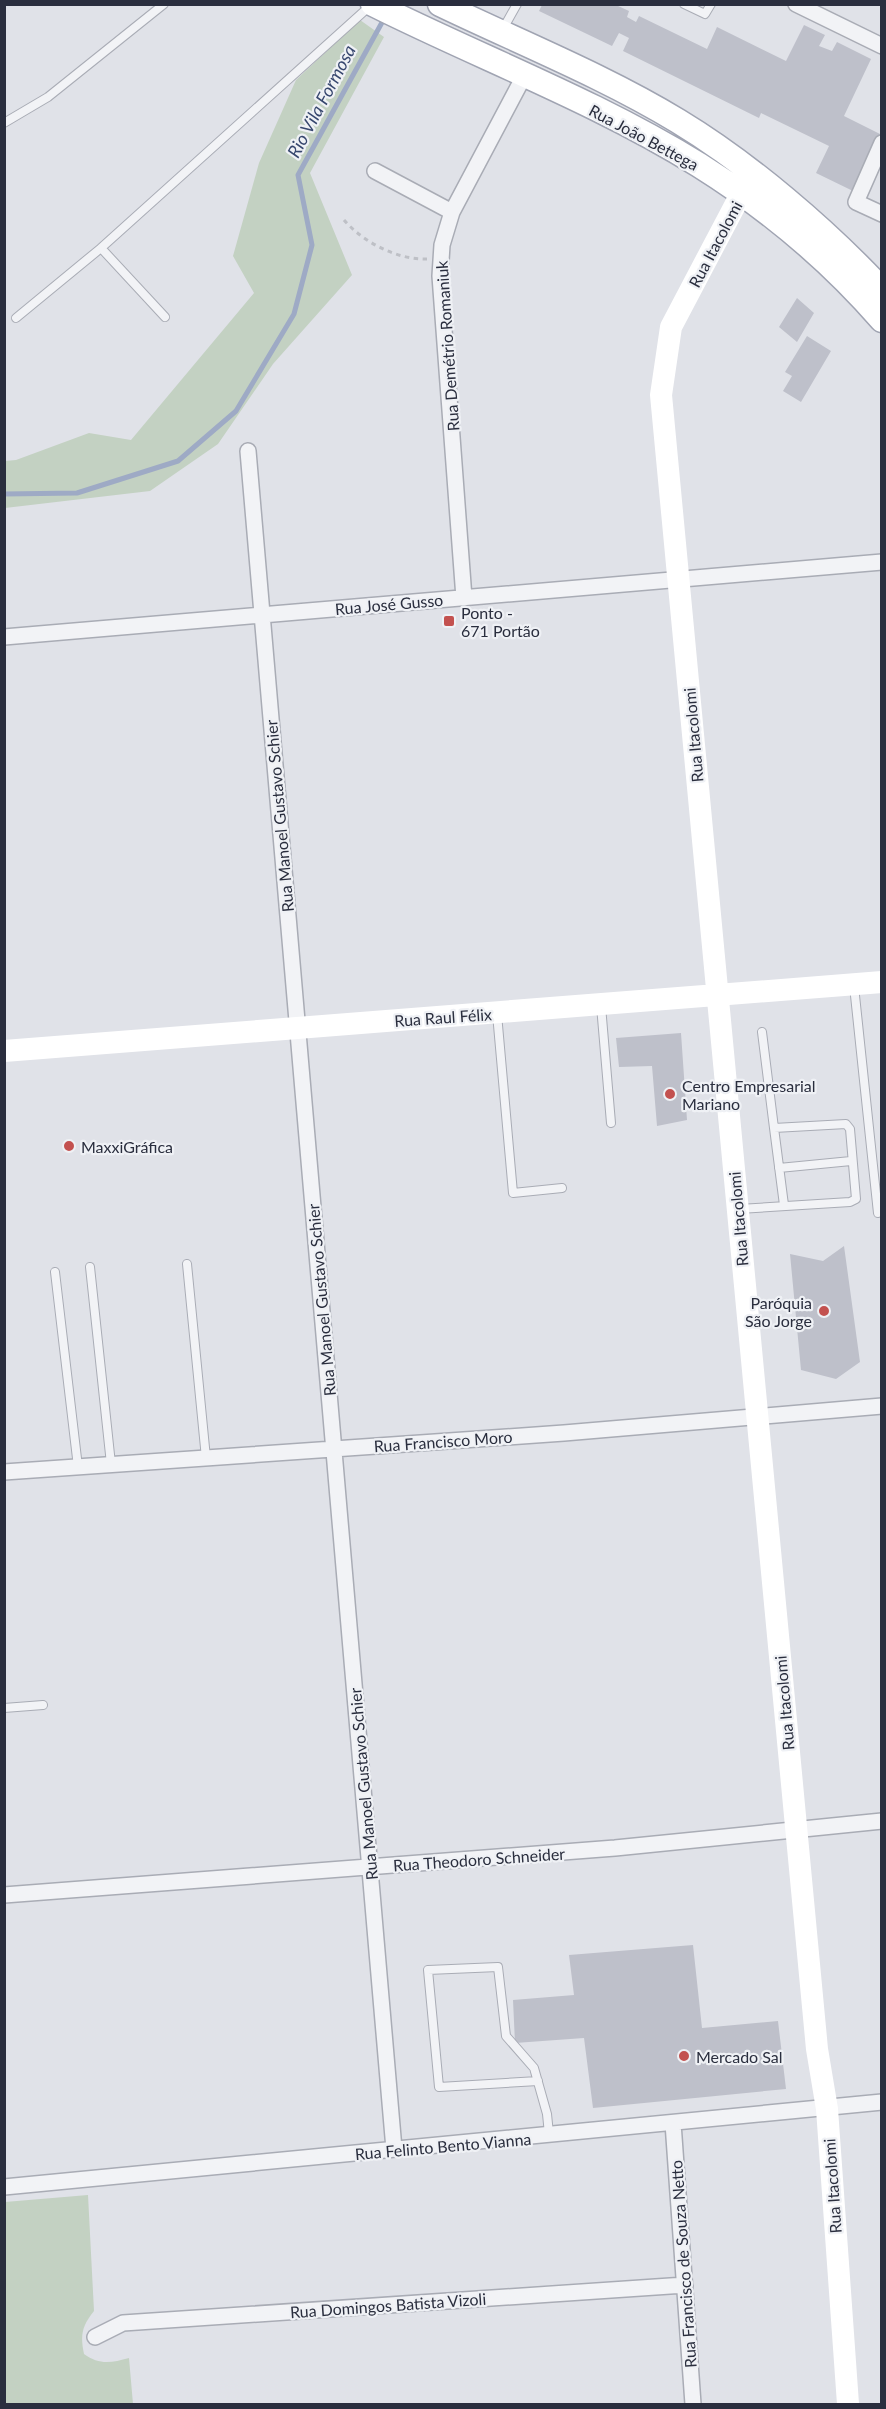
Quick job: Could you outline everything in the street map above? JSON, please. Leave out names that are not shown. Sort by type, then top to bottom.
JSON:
[{"type":"main road","name":"Rua João Bettega","points":[[440,4],[681,122],[730,157],[799,212],[844,251],[882,290]]},
{"type":"main road","name":"Rua João Bettega","points":[[379,7],[668,148],[741,194],[820,257],[856,291],[882,320]]},
{"type":"main road","points":[[741,194],[763,197],[799,212]]},
{"type":"main road","name":"Rua Itacolomi","points":[[741,194],[671,327],[661,395],[817,2049],[827,2109],[848,2404]]},
{"type":"main road","name":"Rua Raul Félix","points":[[4,1051],[882,982]]},
{"type":"street","points":[[796,4],[882,45]]},
{"type":"street","name":"Rua Demétrio Romaniuk","points":[[464,598],[440,258],[452,212],[524,76]]},
{"type":"street","points":[[882,143],[856,202],[882,214]]},
{"type":"street","points":[[375,171],[452,212]]},
{"type":"street","name":"Rua Manoel Gustavo Schier","points":[[248,451],[394,2150]]},
{"type":"street","name":"Rua José Gusso","points":[[4,637],[882,562]]},
{"type":"street","name":"Rua Francisco Moro","points":[[4,1472],[334,1449],[882,1406]]},
{"type":"street","name":"Rua Theodoro Schneider","points":[[4,1895],[615,1848],[882,1821]]},
{"type":"street","name":"Rua Felinto Bento Vianna","points":[[4,2187],[550,2136],[882,2102]]},
{"type":"street","name":"Rua Francisco de Souza Netto","points":[[673,2123],[693,2404]]},
{"type":"street","name":"Rua Domingos Batista Vizoli","points":[[95,2337],[123,2323],[685,2285]]},
{"type":"lane","points":[[4,123],[48,97],[164,4]]},
{"type":"lane","points":[[501,33],[517,4]]},
{"type":"lane","points":[[684,4],[705,14],[711,4]]},
{"type":"lane","points":[[16,318],[101,248],[379,7]]},
{"type":"lane","points":[[101,248],[165,317]]},
{"type":"lane","points":[[854,985],[878,1213]]},
{"type":"lane","points":[[601,1004],[611,1123]]},
{"type":"lane","points":[[497,1012],[513,1192],[562,1188]]},
{"type":"lane","points":[[762,1032],[784,1205]]},
{"type":"lane","points":[[738,1209],[850,1202],[856,1199],[850,1129],[846,1124],[774,1128]]},
{"type":"lane","points":[[779,1168],[851,1161]]},
{"type":"lane","points":[[187,1264],[206,1458]]},
{"type":"lane","points":[[90,1267],[111,1464]]},
{"type":"lane","points":[[56,1272],[78,1467]]},
{"type":"lane","points":[[4,1708],[43,1705]]},
{"type":"lane","points":[[538,2081],[438,2087],[428,1970],[498,1967],[506,2036],[534,2068],[538,2081],[550,2136]]},
{"type":"path","points":[[344,220],[360,236],[396,254],[408,258],[440,258]]},
{"type":"green space","points":[[360,20],[384,37],[310,173],[352,275],[273,364],[218,444],[150,491],[5,508],[5,461],[16,460],[89,433],[131,440],[254,293],[233,256],[259,163],[296,80]]},
{"type":"green space","points":[[88,2195],[94,2311],[83,2331],[84,2354],[105,2362],[129,2358],[133,2404],[5,2404],[5,2202]]},
{"type":"building","points":[[542,5],[616,5],[629,11],[627,17],[636,22],[639,16],[707,49],[717,27],[786,61],[804,25],[825,35],[819,46],[832,51],[837,42],[871,59],[844,116],[880,134],[853,191],[816,173],[829,146],[761,113],[759,118],[623,51],[629,38],[619,33],[612,46],[539,11]]},
{"type":"building","points":[[797,298],[814,313],[797,342],[779,327]]},
{"type":"building","points":[[807,336],[831,351],[801,402],[783,391],[792,376],[785,372]]},
{"type":"building","name":"Centro Empresarial Mariano","points":[[681,1033],[687,1120],[657,1126],[652,1066],[619,1067],[616,1038]]},
{"type":"building","name":"Paróquia São Jorge","points":[[844,1246],[860,1362],[836,1379],[801,1370],[790,1254],[823,1261]]},
{"type":"building","points":[[693,1945],[702,2028],[778,2021],[786,2089],[593,2108],[584,2038],[515,2043],[513,2000],[574,1995],[569,1955]]},
{"type":"waterway","name":"Rio Vila Formosa","points":[[4,494],[77,493],[178,461],[236,411],[294,314],[312,245],[298,175],[385,17]]},
{"type":"place","name":"Ponto - 671 Portão","points":[[449,621]]},
{"type":"place","name":"Centro Empresarial Mariano","points":[[670,1094]]},
{"type":"place","name":"MaxxiGráfica","points":[[69,1146]]},
{"type":"place","name":"Paróquia São Jorge","points":[[824,1311]]},
{"type":"place","name":"Mercado Sal","points":[[684,2056]]}]
